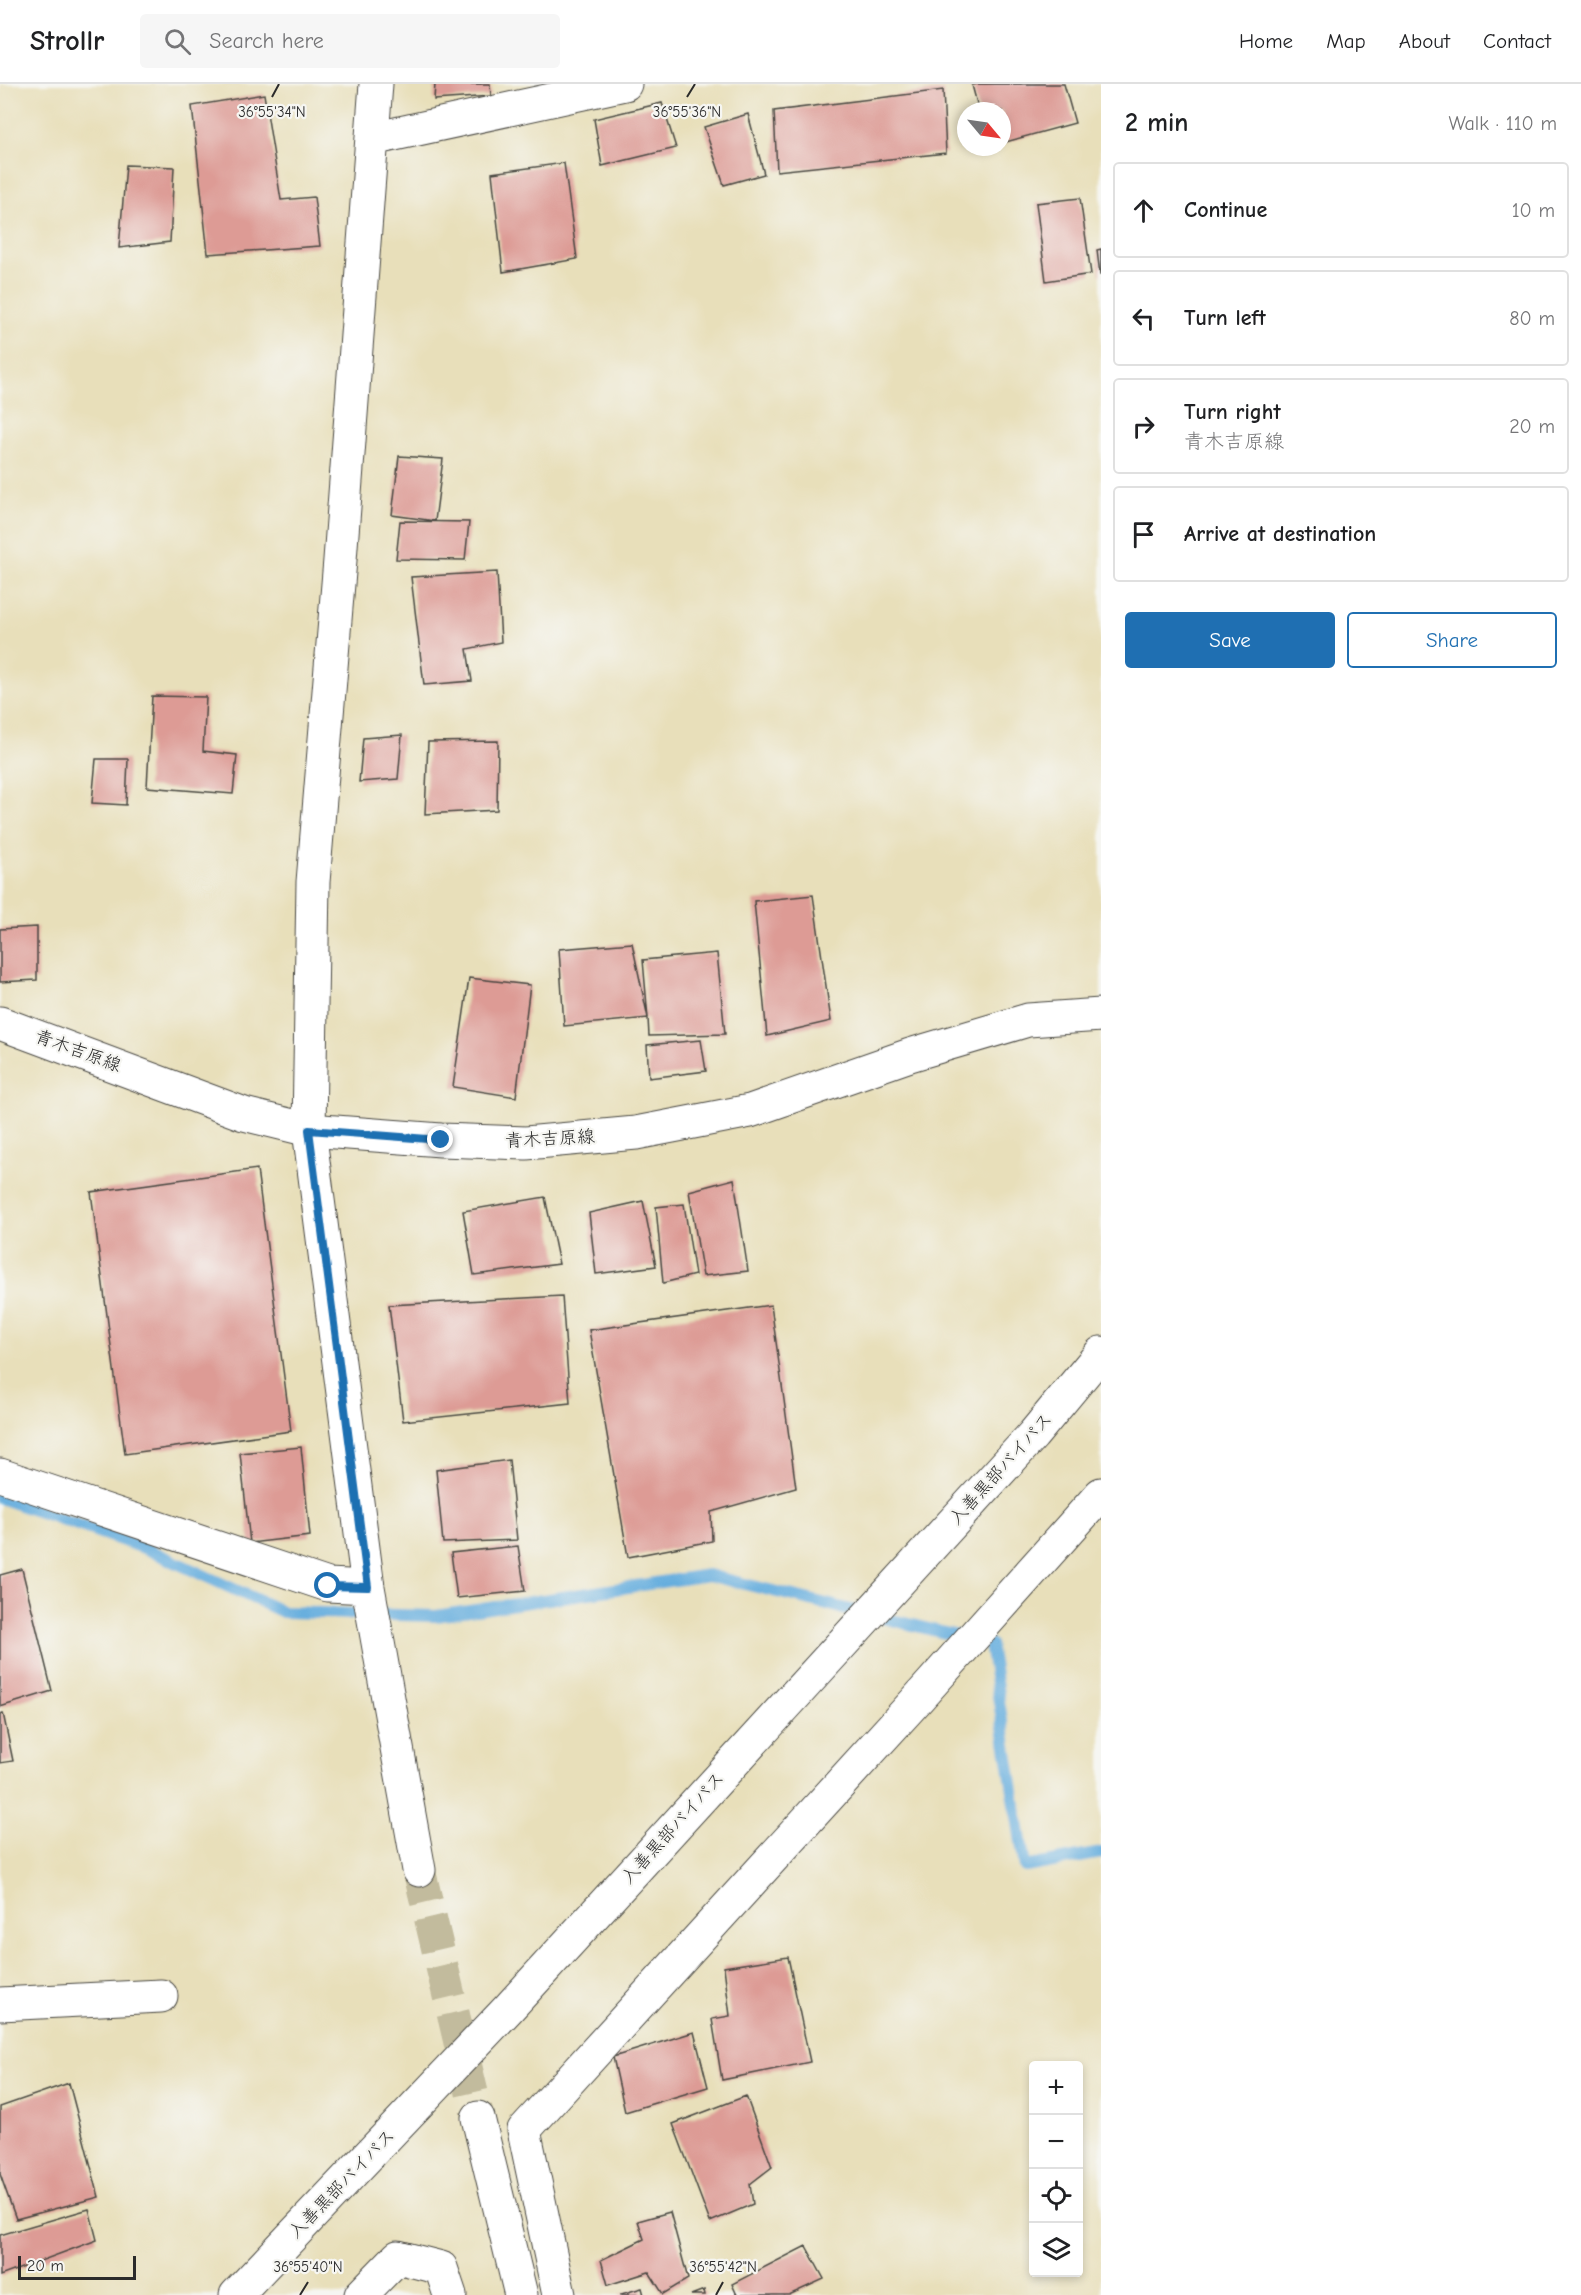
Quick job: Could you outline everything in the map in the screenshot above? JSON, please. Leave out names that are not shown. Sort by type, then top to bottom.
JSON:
[{"type":"main road","points":[[376,84],[313,882],[309,1130],[368,1587],[419,1870]]},
{"type":"main road","points":[[372,139],[625,84]]},
{"type":"main road","name":"青木吉原線","points":[[0,1023],[244,1114],[309,1130],[441,1140],[526,1143],[636,1133],[750,1111],[910,1056],[1028,1020],[1101,1015]]},
{"type":"main road","name":"入善黒部バイパス","points":[[236,2295],[508,2009],[1033,1435],[1101,1353]]},
{"type":"main road","points":[[0,1475],[328,1586],[368,1587]]},
{"type":"main road","points":[[559,2295],[524,2130],[914,1703],[1101,1494]]},
{"type":"main road","points":[[0,2004],[161,1996]]},
{"type":"main road","points":[[478,2118],[521,2295]]},
{"type":"main road","points":[[361,2295],[398,2257],[441,2268],[450,2295]]},
{"type":"building","points":[[435,84],[490,84],[491,96],[434,100]]},
{"type":"building","points":[[1064,84],[1075,123],[1011,141],[1011,102],[977,102],[972,85]]},
{"type":"building","points":[[943,90],[946,153],[777,171],[774,111]]},
{"type":"building","points":[[264,94],[281,200],[314,197],[320,246],[208,254],[192,106]]},
{"type":"building","points":[[662,103],[676,148],[602,166],[594,119]]},
{"type":"building","points":[[748,114],[764,174],[724,185],[704,127]]},
{"type":"building","points":[[564,163],[577,259],[503,272],[492,173]]},
{"type":"building","points":[[126,165],[174,167],[170,242],[119,248]]},
{"type":"building","points":[[1080,198],[1091,274],[1046,281],[1036,203]]},
{"type":"building","points":[[1101,249],[1101,275],[1100,275],[1097,250]]},
{"type":"building","points":[[399,456],[443,459],[435,521],[392,515]]},
{"type":"building","points":[[400,521],[469,522],[465,560],[396,559]]},
{"type":"building","points":[[497,572],[501,642],[467,649],[472,681],[424,685],[411,577]]},
{"type":"building","points":[[152,696],[206,697],[203,751],[237,755],[233,794],[147,787]]},
{"type":"building","points":[[402,735],[398,779],[359,782],[363,738]]},
{"type":"building","points":[[498,741],[497,810],[425,814],[428,742]]},
{"type":"building","points":[[96,759],[128,759],[126,805],[92,803]]},
{"type":"building","points":[[813,895],[831,1021],[767,1036],[754,901]]},
{"type":"building","points":[[37,927],[37,980],[0,982],[0,929]]},
{"type":"building","points":[[632,943],[648,1018],[564,1026],[559,949]]},
{"type":"building","points":[[717,953],[725,1034],[649,1036],[643,960]]},
{"type":"building","points":[[469,978],[530,985],[516,1097],[453,1087]]},
{"type":"building","points":[[701,1040],[706,1071],[649,1078],[647,1045]]},
{"type":"building","points":[[257,1169],[291,1431],[125,1454],[91,1192]]},
{"type":"building","points":[[734,1179],[748,1271],[703,1276],[689,1191]]},
{"type":"building","points":[[545,1197],[559,1264],[474,1275],[463,1211]]},
{"type":"building","points":[[643,1201],[656,1266],[596,1274],[589,1213]]},
{"type":"building","points":[[684,1204],[695,1275],[663,1283],[656,1207]]},
{"type":"building","points":[[562,1296],[570,1403],[403,1421],[389,1305]]},
{"type":"building","points":[[771,1305],[796,1488],[711,1512],[712,1541],[628,1557],[589,1330]]},
{"type":"building","points":[[301,1447],[310,1536],[250,1543],[240,1453]]},
{"type":"building","points":[[509,1460],[517,1540],[443,1543],[436,1470]]},
{"type":"building","points":[[518,1546],[525,1591],[457,1598],[451,1553]]},
{"type":"building","points":[[22,1569],[52,1691],[0,1707],[0,1575]]},
{"type":"building","points":[[3,1713],[13,1761],[0,1763],[0,1714]]},
{"type":"building","points":[[788,1957],[810,2062],[722,2080],[712,2019],[730,2016],[724,1967]]},
{"type":"building","points":[[694,2032],[708,2087],[625,2112],[613,2057]]},
{"type":"building","points":[[69,2083],[99,2197],[16,2219],[0,2174],[0,2107]]},
{"type":"building","points":[[746,2096],[772,2167],[750,2184],[753,2204],[710,2222],[673,2124]]},
{"type":"building","points":[[89,2209],[97,2240],[0,2276],[0,2235]]},
{"type":"building","points":[[670,2212],[688,2279],[663,2294],[649,2272],[608,2285],[601,2260],[644,2239],[638,2221]]},
{"type":"building","points":[[806,2246],[824,2279],[789,2295],[737,2295],[732,2284]]},
{"type":"building","points":[[642,2288],[644,2295],[621,2295],[621,2294]]},
{"type":"building","points":[[704,2290],[705,2295],[691,2295]]},
{"type":"waterway","points":[[0,1498],[147,1549],[283,1612],[436,1616],[708,1575],[990,1644],[1025,1867],[1101,1853]]},
{"type":"tunnel","points":[[419,1870],[478,2118]]},
{"type":"route","points":[[328,1586],[368,1587],[309,1130],[441,1140]]}]
